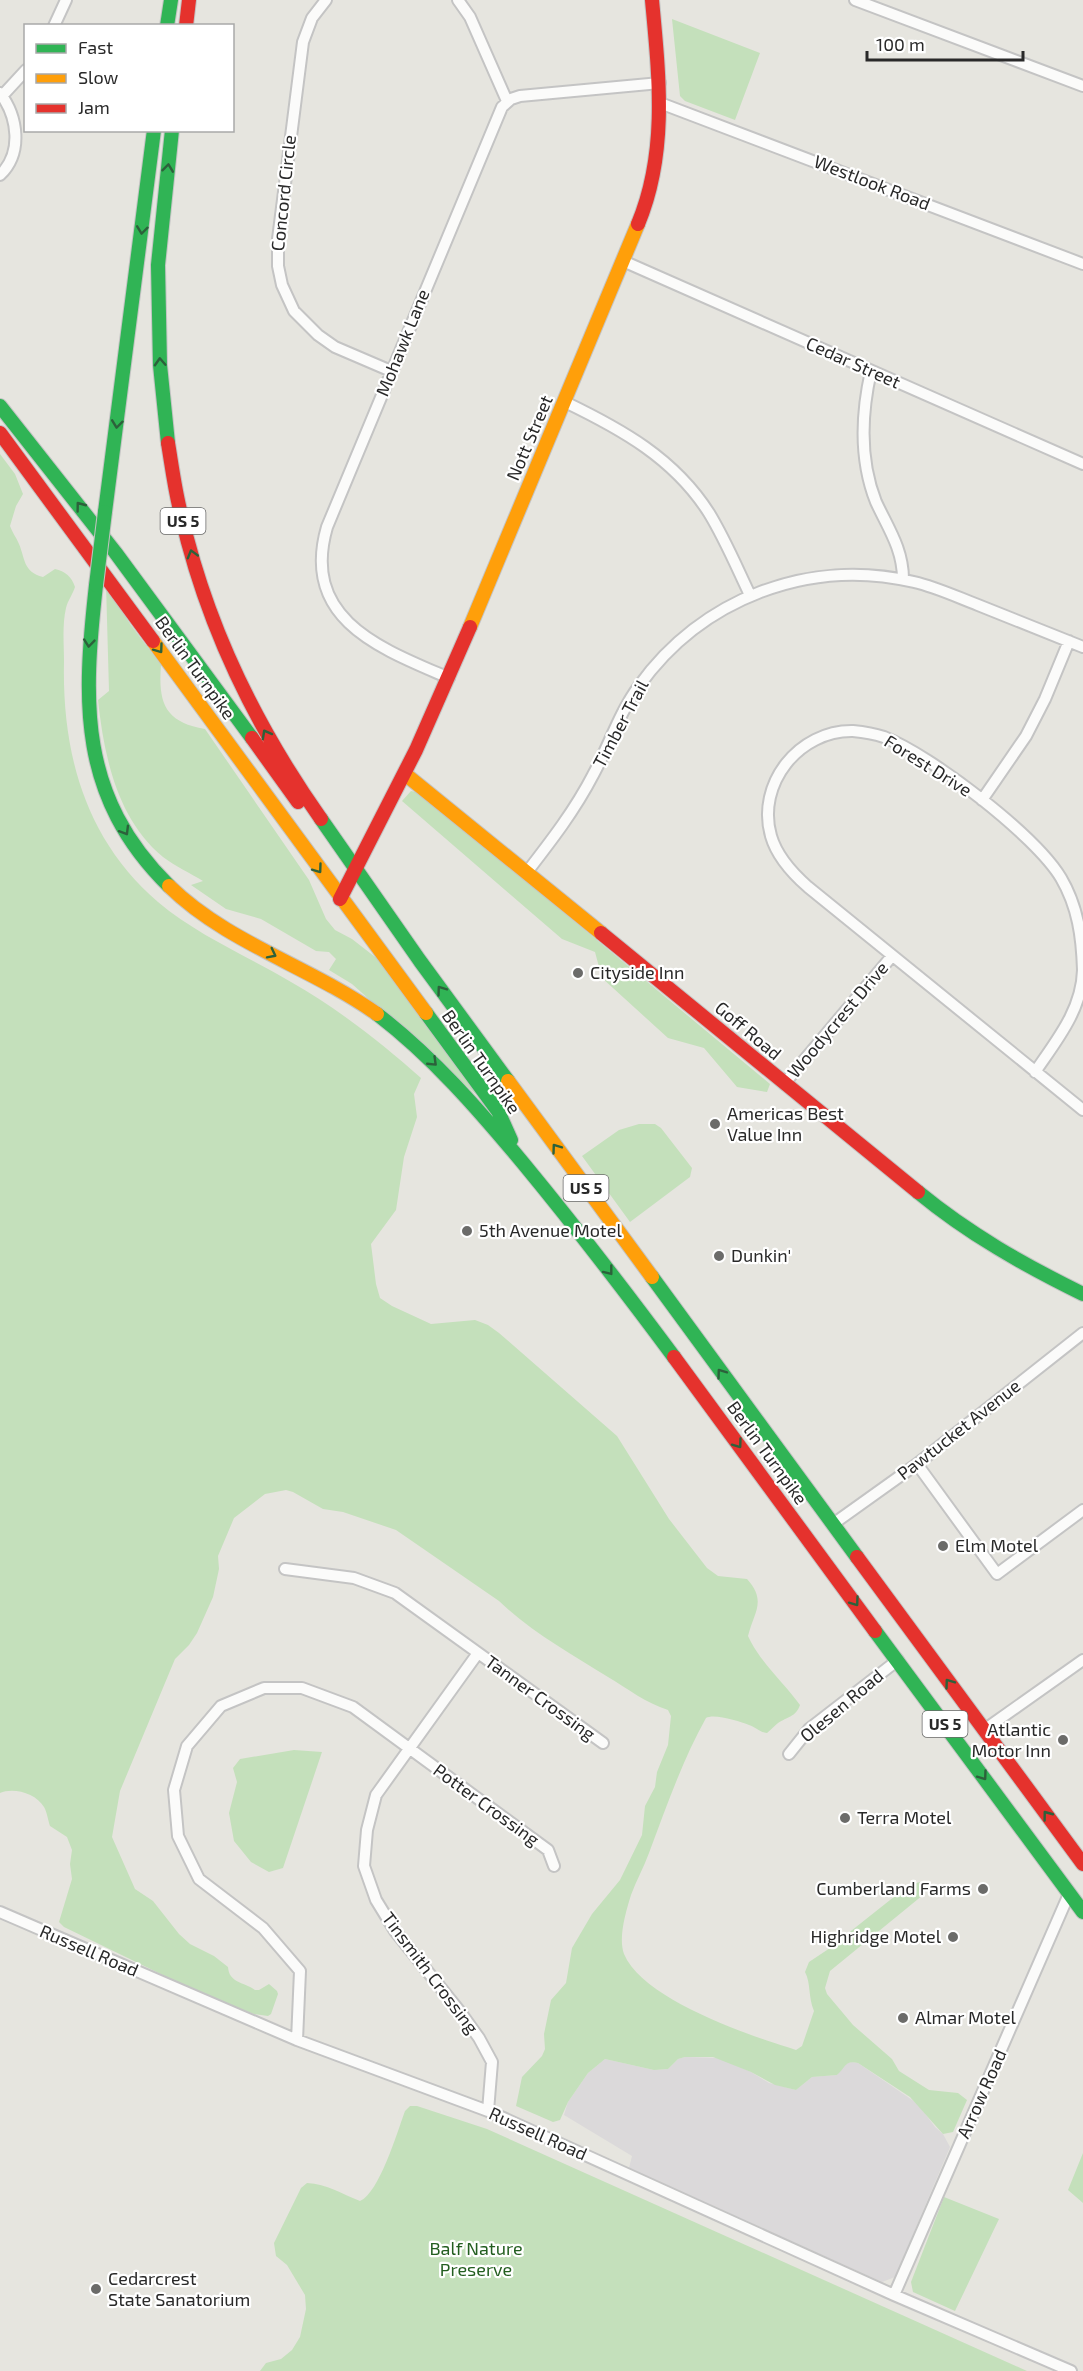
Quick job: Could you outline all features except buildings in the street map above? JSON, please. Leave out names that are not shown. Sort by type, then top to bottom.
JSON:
[{"type":"main road","points":[[168,24],[171,0]]},
{"type":"main road","points":[[186,24],[189,0]]},
{"type":"main road","name":"Nott Street","points":[[340,899],[405,774],[449,678],[641,218],[651,187],[658,144],[660,83],[652,0]]},
{"type":"main road","name":"US 5","points":[[154,132],[96,585],[87,676],[89,733],[98,771],[121,825],[142,856],[167,886],[212,921],[346,993],[392,1025],[452,1081],[520,1160]]},
{"type":"main road","name":"US 5","points":[[172,132],[159,247],[158,330],[165,421],[182,515],[208,605],[248,702],[281,760],[355,871]]},
{"type":"main road","name":"Berlin Turnpike","points":[[0,406],[124,565],[329,844],[355,871],[821,1533],[898,1660],[1077,1875]]},
{"type":"main road","name":"Berlin Turnpike","points":[[0,433],[498,1112],[520,1160],[645,1318],[984,1730],[1077,1875],[1083,1912]]},
{"type":"main road","name":"Goff Road","points":[[405,774],[952,1220],[1015,1260],[1083,1294]]},
{"type":"street","points":[[55,24],[66,0]]},
{"type":"street","name":"Concord Circle","points":[[326,0],[312,18],[303,42],[280,220],[278,266],[290,303],[300,319],[335,346],[391,371]]},
{"type":"street","points":[[458,0],[470,17],[507,101],[526,95],[660,83]]},
{"type":"street","points":[[855,0],[1083,86]]},
{"type":"street","points":[[0,175],[12,158],[16,141],[11,115],[1,95],[24,72]]},
{"type":"street","name":"Mohawk Lane","points":[[449,678],[381,648],[359,634],[336,608],[327,589],[322,551],[327,527],[391,371],[497,115],[507,101]]},
{"type":"street","name":"Westlook Road","points":[[660,103],[1083,264]]},
{"type":"street","name":"Cedar Street","points":[[623,261],[1083,464]]},
{"type":"street","points":[[871,371],[863,411],[864,455],[875,498],[899,549],[903,579]]},
{"type":"street","points":[[565,402],[629,435],[681,477],[713,519],[750,596]]},
{"type":"street","name":"Timber Trail","points":[[527,872],[582,796],[626,707],[649,673],[691,631],[721,610],[750,596],[785,583],[830,575],[864,574],[903,579],[932,587],[1083,646]]},
{"type":"street","points":[[982,800],[1016,753],[1033,724],[1069,641]]},
{"type":"street","name":"Forest Drive","points":[[1035,1072],[1068,1022],[1079,997],[1083,970],[1079,923],[1072,901],[1060,877],[1030,842],[982,800],[898,744],[875,734],[861,732],[837,733],[810,742],[795,754],[778,776],[769,801],[768,820],[772,840],[783,862],[802,882],[892,956],[1035,1072],[1083,1110]]},
{"type":"street","name":"Woodycrest Drive","points":[[784,1084],[892,956]]},
{"type":"street","name":"Pawtucket Avenue","points":[[821,1533],[917,1464],[1083,1334]]},
{"type":"street","points":[[917,1464],[998,1574],[1083,1510]]},
{"type":"street","name":"Tanner Crossing","points":[[285,1569],[354,1578],[395,1593],[603,1743]]},
{"type":"street","name":"Tinsmith Crossing","points":[[478,1653],[411,1750],[376,1795],[367,1830],[364,1866],[376,1900],[395,1931],[461,2013],[479,2038],[492,2062],[488,2111]]},
{"type":"street","name":"Olesen Road","points":[[789,1754],[809,1729],[898,1660]]},
{"type":"street","points":[[984,1730],[1083,1660]]},
{"type":"street","name":"Potter Crossing","points":[[297,2040],[300,1971],[263,1928],[199,1879],[178,1836],[174,1790],[188,1746],[221,1706],[264,1688],[302,1688],[353,1707],[548,1850],[554,1866]]},
{"type":"street","name":"Arrow Road","points":[[894,2295],[1077,1875]]},
{"type":"street","name":"Russell Road","points":[[0,1912],[297,2040],[488,2111],[894,2295],[1071,2371]]},
{"type":"shaded area","points":[[685,2057],[720,2058],[769,2083],[796,2090],[812,2077],[837,2075],[845,2064],[858,2063],[918,2104],[943,2134],[950,2147],[895,2277],[882,2282],[629,2168],[632,2156],[564,2115],[568,2102],[588,2073],[605,2059],[654,2070],[668,2069],[678,2059]]},
{"type":"green space","points":[[672,19],[760,53],[735,120],[685,101],[680,96]]},
{"type":"green space","points":[[0,454],[15,474],[23,494],[16,506],[10,526],[28,568],[36,575],[43,577],[55,569],[62,571],[74,583],[75,587],[66,608],[64,628],[68,730],[83,794],[96,823],[113,851],[133,878],[173,914],[325,1003],[421,1078],[414,1094],[417,1117],[404,1157],[396,1210],[371,1244],[380,1298],[431,1324],[475,1320],[499,1333],[617,1436],[669,1519],[707,1568],[718,1576],[747,1579],[756,1594],[757,1607],[748,1636],[762,1659],[800,1705],[794,1714],[778,1723],[767,1733],[733,1720],[714,1716],[706,1718],[682,1768],[631,1895],[622,1933],[624,1954],[635,1971],[675,2001],[727,2026],[796,2050],[802,2046],[814,2011],[805,1972],[809,1962],[909,1885],[920,1882],[926,1890],[923,1895],[830,1971],[825,1988],[827,1994],[853,2025],[892,2059],[899,2071],[929,2090],[958,2093],[967,2100],[953,2132],[943,2134],[910,2097],[854,2062],[846,2065],[837,2075],[812,2077],[796,2090],[775,2085],[751,2072],[713,2057],[685,2057],[678,2059],[668,2069],[654,2070],[605,2059],[588,2073],[568,2102],[560,2120],[553,2122],[516,2106],[522,2077],[542,2056],[545,2049],[544,2034],[551,2000],[566,1983],[572,1948],[592,1914],[620,1880],[642,1835],[645,1806],[655,1787],[657,1772],[668,1745],[671,1716],[668,1710],[652,1704],[551,1642],[499,1601],[396,1530],[343,1512],[323,1509],[286,1490],[265,1494],[234,1518],[218,1556],[219,1569],[213,1597],[197,1633],[175,1659],[120,1791],[112,1837],[135,1889],[153,1901],[179,1934],[190,1944],[214,1956],[228,1967],[234,1979],[255,1990],[269,1984],[277,1991],[271,2014],[268,2016],[254,2014],[206,1996],[64,1927],[59,1922],[72,1879],[70,1864],[72,1850],[67,1837],[50,1826],[45,1809],[36,1798],[18,1791],[0,1793]]},
{"type":"green space","points":[[106,584],[130,624],[161,665],[161,690],[167,709],[181,721],[205,729],[309,880],[326,919],[335,930],[352,939],[379,960],[480,1098],[352,984],[329,970],[336,959],[329,952],[316,951],[261,919],[226,909],[191,885],[203,881],[163,857],[147,842],[124,805],[104,743],[98,700],[109,691]]},
{"type":"green space","points":[[411,791],[420,793],[770,1084],[767,1092],[737,1087],[704,1048],[668,1038],[602,978],[595,952],[562,939],[402,801]]},
{"type":"green space","points":[[639,1124],[655,1124],[661,1128],[692,1168],[690,1177],[630,1222],[582,1156],[619,1130]]},
{"type":"green space","points":[[294,1750],[322,1752],[283,1868],[269,1872],[251,1862],[234,1841],[229,1813],[237,1782],[233,1768],[240,1759]]},
{"type":"green space","name":"Balf Nature Preserve","points":[[410,2106],[417,2106],[487,2129],[1027,2371],[260,2371],[266,2363],[281,2359],[292,2350],[300,2337],[306,2309],[305,2295],[287,2265],[276,2256],[274,2243],[301,2188],[307,2183],[321,2185],[360,2201],[367,2196],[380,2175],[405,2111]]},
{"type":"green space","points":[[1083,2153],[1083,2203],[1068,2190]]},
{"type":"green space","points":[[944,2197],[999,2219],[955,2311],[913,2292],[911,2282]]},
{"type":"traffic: fast","points":[[167,24],[171,0]]},
{"type":"traffic: fast","points":[[105,512],[154,132]]},
{"type":"traffic: fast","points":[[168,443],[160,365],[158,265],[172,132]]},
{"type":"traffic: fast","points":[[0,406],[115,552],[252,738]]},
{"type":"traffic: fast","points":[[96,585],[105,512]]},
{"type":"traffic: fast","points":[[96,585],[89,669],[89,708],[102,782],[117,817],[139,852],[169,886]]},
{"type":"traffic: fast","points":[[321,819],[420,961],[508,1081]]},
{"type":"traffic: fast","points":[[426,1013],[498,1111],[511,1140]]},
{"type":"traffic: fast","points":[[377,1014],[436,1066],[489,1123],[581,1235],[674,1357]]},
{"type":"traffic: fast","points":[[918,1192],[957,1222],[998,1248],[1083,1294]]},
{"type":"traffic: fast","points":[[652,1277],[857,1557]]},
{"type":"traffic: fast","points":[[875,1631],[1083,1912]]},
{"type":"traffic: slow","points":[[470,627],[638,224]]},
{"type":"traffic: slow","points":[[153,641],[426,1013]]},
{"type":"traffic: slow","points":[[405,774],[601,933]]},
{"type":"traffic: slow","points":[[169,886],[217,923],[325,982],[377,1014]]},
{"type":"traffic: slow","points":[[508,1081],[652,1277]]},
{"type":"traffic: jam","points":[[186,24],[189,0]]},
{"type":"traffic: jam","points":[[638,224],[648,197],[654,169],[659,114],[652,0]]},
{"type":"traffic: jam","points":[[0,433],[153,641]]},
{"type":"traffic: jam","points":[[168,443],[177,497],[192,555],[219,635],[275,748],[321,819]]},
{"type":"traffic: jam","points":[[340,899],[416,750],[470,627]]},
{"type":"traffic: jam","points":[[252,738],[298,802]]},
{"type":"traffic: jam","points":[[601,933],[918,1192]]},
{"type":"traffic: jam","points":[[674,1357],[875,1631]]},
{"type":"traffic: jam","points":[[857,1557],[1083,1864]]},
{"type":"place","name":"Cityside Inn","points":[[578,973]]},
{"type":"place","name":"Americas Best Value Inn","points":[[715,1124]]},
{"type":"place","name":"5th Avenue Motel","points":[[467,1231]]},
{"type":"place","name":"Dunkin'","points":[[719,1256]]},
{"type":"place","name":"Elm Motel","points":[[943,1546]]},
{"type":"place","name":"Atlantic Motor Inn","points":[[1063,1740]]},
{"type":"place","name":"Terra Motel","points":[[845,1818]]},
{"type":"place","name":"Cumberland Farms","points":[[983,1889]]},
{"type":"place","name":"Highridge Motel","points":[[953,1937]]},
{"type":"place","name":"Almar Motel","points":[[903,2018]]},
{"type":"place","name":"Cedarcrest State Sanatorium","points":[[96,2289]]}]
